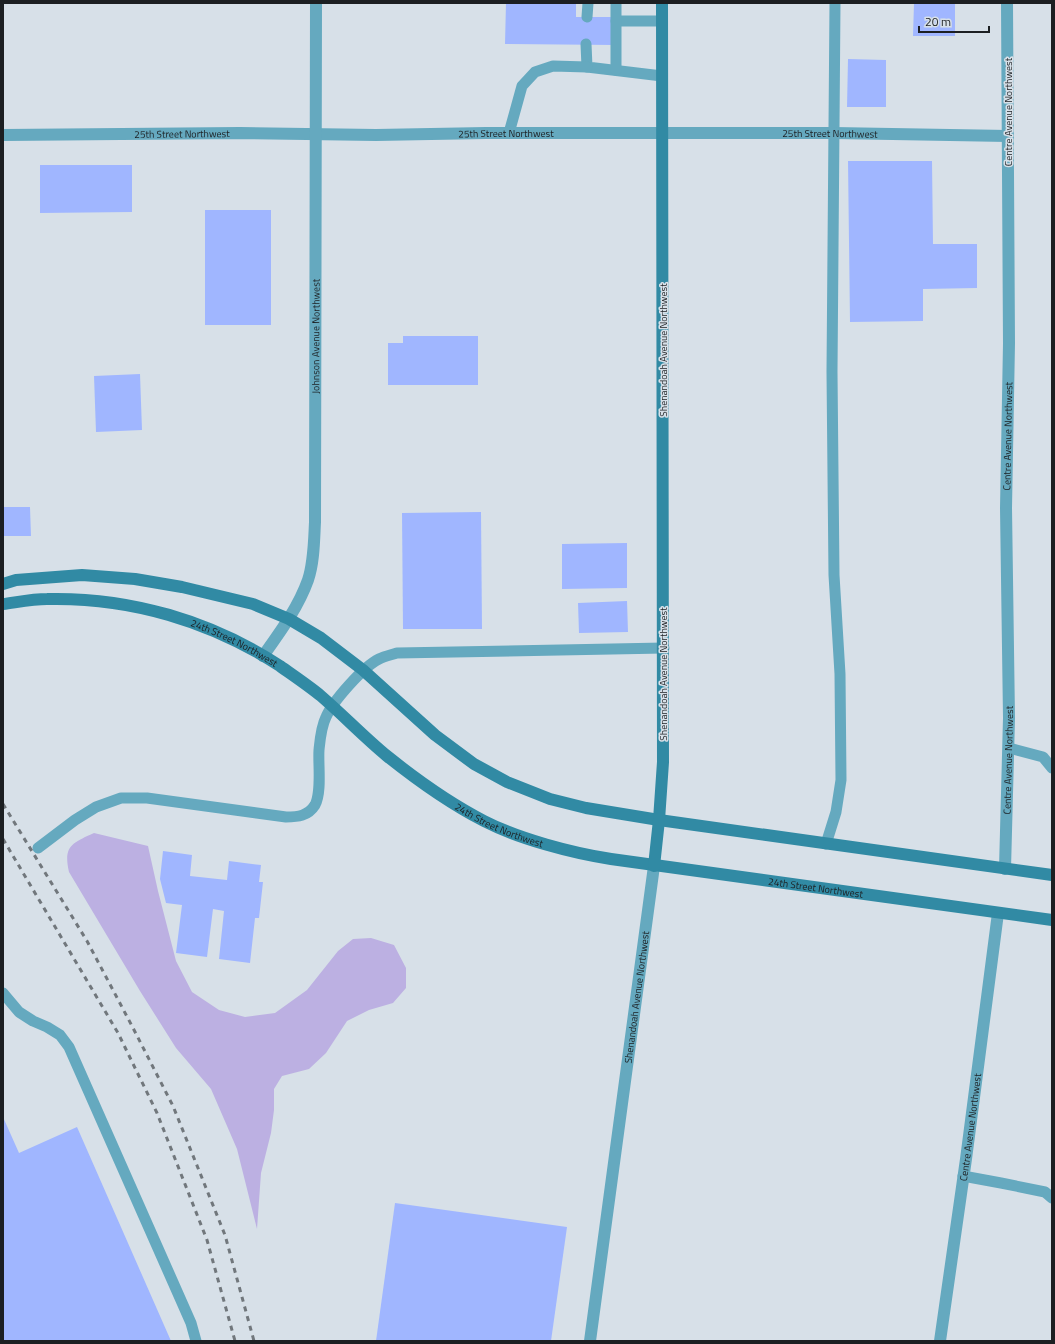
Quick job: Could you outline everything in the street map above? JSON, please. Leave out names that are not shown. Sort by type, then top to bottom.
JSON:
[{"type":"main road","name":"Shenandoah Avenue Northwest","points":[[654,866],[663,762],[662,3]]},
{"type":"main road","points":[[3,584],[16,580],[82,575],[135,579],[182,587],[253,604],[289,619],[321,638],[363,670],[435,735],[474,764],[507,782],[550,799],[586,808],[659,820],[1052,875]]},
{"type":"main road","name":"24th Street Northwest","points":[[3,604],[47,599],[102,601],[145,608],[180,617],[214,632],[263,656],[280,667],[320,696],[387,755],[434,791],[484,821],[525,838],[590,856],[654,866],[1052,920]]},
{"type":"street","name":"Johnson Avenue Northwest","points":[[263,656],[299,602],[308,579],[313,555],[315,522],[316,3]]},
{"type":"street","name":"Centre Avenue Northwest","points":[[1005,869],[1009,748],[1006,508],[1009,343],[1007,3]]},
{"type":"street","name":"25th Street Northwest","points":[[3,135],[240,133],[376,135],[834,132],[1008,136]]},
{"type":"street","points":[[3,577],[16,580]]},
{"type":"street","name":"Shenandoah Avenue Northwest","points":[[590,1341],[654,866]]},
{"type":"street","name":"Centre Avenue Northwest","points":[[940,1341],[998,913]]},
{"type":"lane","points":[[587,17],[588,3]]},
{"type":"lane","points":[[616,3],[616,70]]},
{"type":"lane","points":[[826,844],[836,812],[841,780],[840,674],[834,575],[832,372],[835,3]]},
{"type":"lane","points":[[616,20],[662,21]]},
{"type":"lane","points":[[586,44],[587,67]]},
{"type":"lane","points":[[509,133],[522,86],[535,72],[553,66],[587,67],[662,76]]},
{"type":"lane","points":[[38,848],[75,820],[96,807],[121,798],[147,798],[286,817],[298,817],[309,813],[316,804],[318,793],[319,750],[325,719],[332,706],[363,670],[378,659],[397,653],[664,648]]},
{"type":"lane","points":[[1009,748],[1043,757],[1052,768]]},
{"type":"lane","points":[[3,993],[19,1012],[60,1035],[69,1047],[192,1323],[196,1341]]},
{"type":"lane","points":[[963,1176],[1045,1192],[1052,1198]]},
{"type":"shaded area","points":[[94,833],[148,846],[176,961],[192,992],[219,1010],[245,1017],[275,1013],[307,990],[338,951],[353,939],[371,938],[394,945],[406,968],[406,988],[393,1003],[369,1010],[347,1021],[326,1053],[309,1069],[282,1076],[274,1089],[274,1110],[271,1133],[261,1173],[257,1229],[237,1149],[211,1089],[176,1048],[69,872],[67,856],[71,846]]},
{"type":"building","points":[[506,3],[576,3],[576,17],[615,17],[615,45],[505,44]]},
{"type":"building","points":[[914,3],[955,3],[955,36],[913,36]]},
{"type":"building","points":[[848,59],[886,60],[886,107],[847,107]]},
{"type":"building","points":[[848,161],[932,161],[933,244],[977,244],[977,288],[923,289],[923,321],[850,322]]},
{"type":"building","points":[[40,165],[132,165],[132,212],[40,213]]},
{"type":"building","points":[[205,210],[271,210],[271,325],[205,325]]},
{"type":"building","points":[[403,336],[478,336],[478,385],[388,385],[388,343],[403,343]]},
{"type":"building","points":[[140,374],[142,430],[96,432],[94,376]]},
{"type":"building","points":[[3,507],[30,507],[31,536],[3,536]]},
{"type":"building","points":[[481,512],[482,629],[403,629],[402,513]]},
{"type":"building","points":[[627,543],[627,588],[562,589],[562,544]]},
{"type":"building","points":[[627,601],[628,632],[579,633],[578,603]]},
{"type":"building","points":[[163,851],[192,855],[190,876],[227,880],[229,861],[261,865],[259,882],[263,882],[259,918],[255,918],[250,963],[219,959],[224,911],[213,909],[207,957],[176,953],[182,905],[166,903],[160,879]]},
{"type":"building","points":[[3,1117],[19,1153],[77,1127],[171,1341],[3,1341]]},
{"type":"building","points":[[395,1203],[567,1227],[551,1341],[376,1341]]},
{"type":"railway","points":[[3,804],[87,941],[173,1106],[225,1235],[254,1341]]},
{"type":"railway","points":[[3,839],[118,1033],[157,1113],[207,1240],[235,1341]]}]
